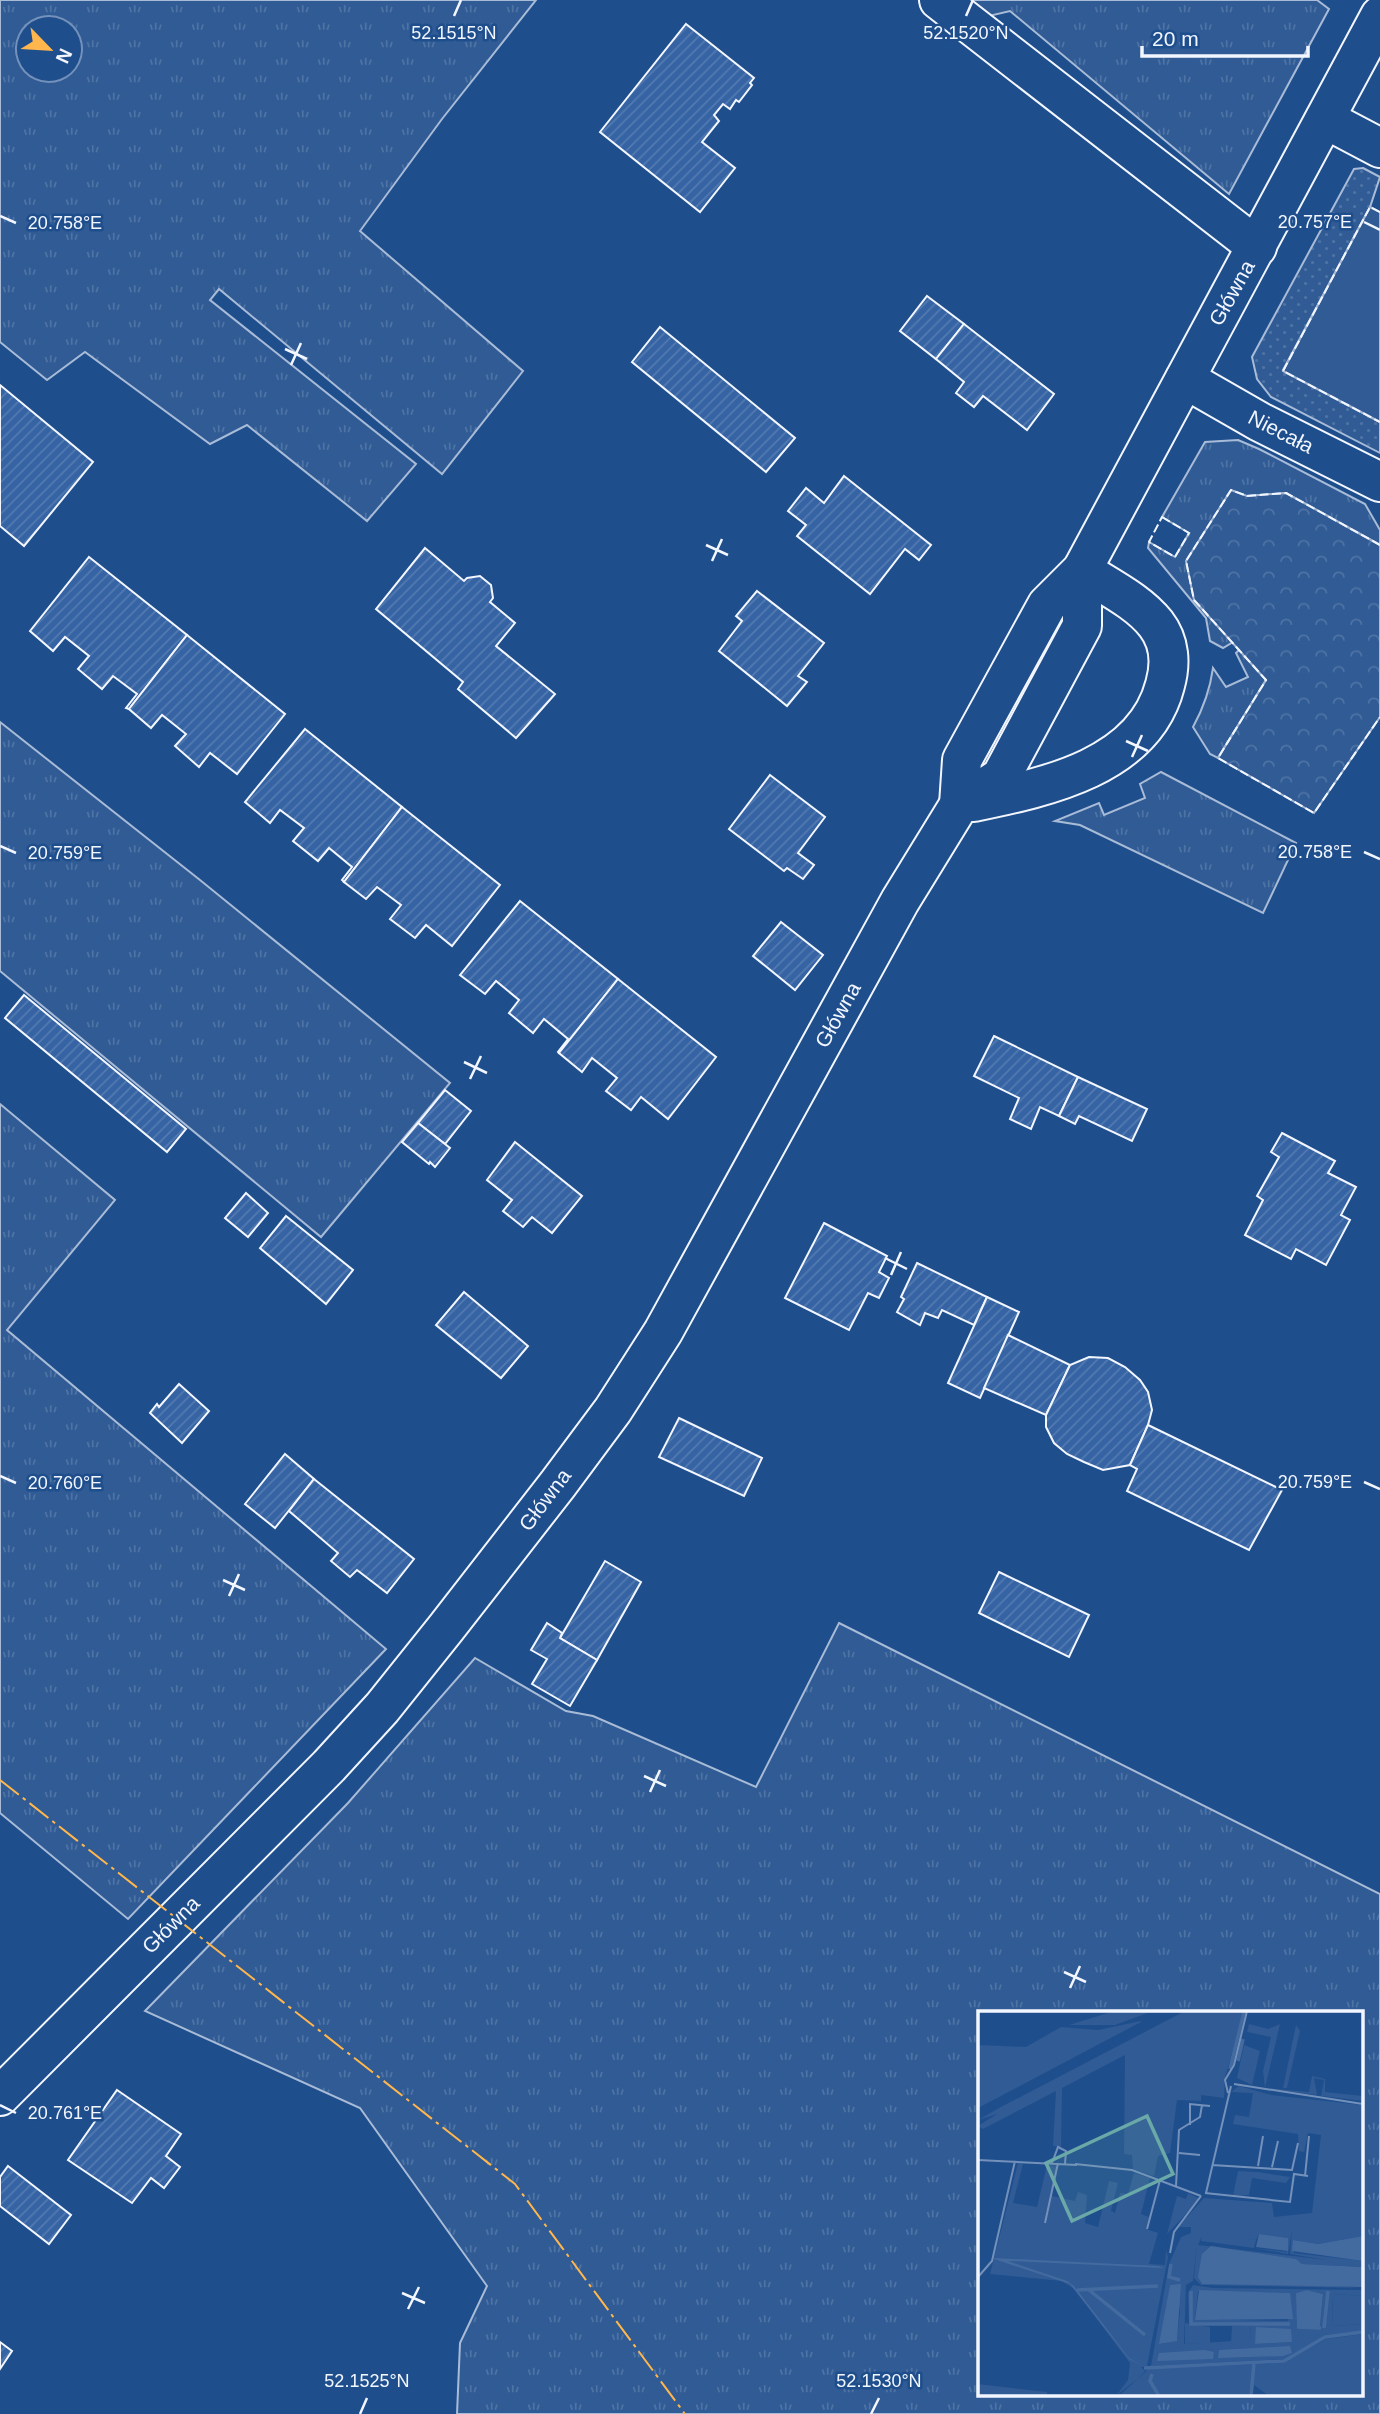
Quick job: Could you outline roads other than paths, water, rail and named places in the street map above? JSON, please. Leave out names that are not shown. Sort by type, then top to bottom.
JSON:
[{"type":"street","points":[[939,0],[1257,247]]},
{"type":"street","name":"Główna","points":[[3,2089],[310,1785],[364,1727],[446,1628],[613,1410],[663,1332],[900,901],[959,806],[962,760],[1048,605],[1082,570],[1380,16]]},
{"type":"street","points":[[1325,119],[1380,148]]},
{"type":"street","name":"Niecała","points":[[1185,379],[1260,422],[1380,482]]},
{"type":"street","points":[[959,806],[1048,784],[1105,760],[1131,743],[1156,711],[1169,667],[1168,651],[1161,631],[1144,611],[1082,570]]}]
